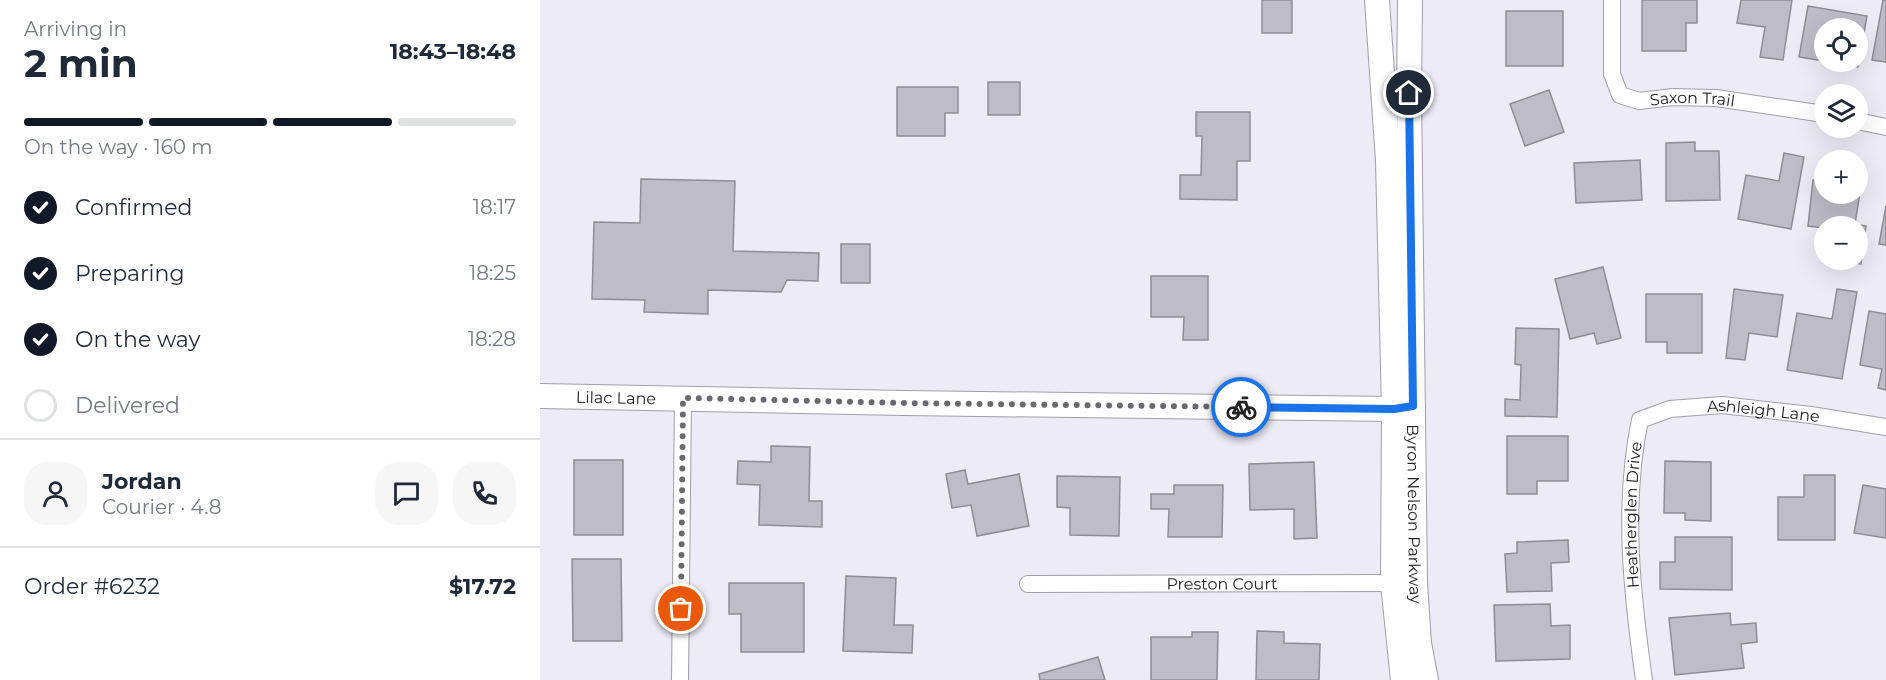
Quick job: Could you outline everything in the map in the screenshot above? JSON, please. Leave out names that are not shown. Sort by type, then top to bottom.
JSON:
[{"type":"street","name":"Byron Nelson Parkway","points":[[1377,0],[1388,161],[1400,206]]},
{"type":"street","name":"Byron Nelson Parkway","points":[[1403,680],[1400,206],[1410,0]]},
{"type":"street","name":"Saxon Trail","points":[[1612,0],[1612,74],[1620,95],[1639,101],[1716,98],[1814,113]]},
{"type":"street","points":[[1868,123],[1886,127]]},
{"type":"street","name":"Lilac Lane","points":[[540,396],[904,403],[1403,408]]},
{"type":"street","points":[[680,680],[683,398]]},
{"type":"street","name":"Ashleigh Lane","points":[[1640,420],[1670,409],[1722,405],[1811,415],[1886,427]]},
{"type":"street","name":"Heatherglen Drive","points":[[1640,420],[1629,498],[1634,606],[1644,680]]},
{"type":"street","name":"Byron Nelson Parkway","points":[[1404,583],[1426,680]]},
{"type":"street","name":"Preston Court","points":[[1028,584],[1404,583]]},
{"type":"building","points":[[1262,0],[1292,0],[1292,33],[1262,33]]},
{"type":"building","points":[[1642,0],[1697,0],[1697,23],[1686,23],[1686,51],[1642,51]]},
{"type":"building","points":[[1741,0],[1792,0],[1783,60],[1760,57],[1765,27],[1737,23]]},
{"type":"building","points":[[1883,0],[1886,0],[1886,62],[1872,60]]},
{"type":"building","points":[[1808,6],[1867,16],[1867,18],[1814,18],[1814,59],[1799,57]]},
{"type":"building","points":[[1506,11],[1563,11],[1563,66],[1506,66]]},
{"type":"building","points":[[988,82],[1020,82],[1020,115],[988,115]]},
{"type":"building","points":[[897,87],[958,87],[958,113],[945,113],[945,136],[897,136]]},
{"type":"building","points":[[1549,90],[1564,132],[1525,146],[1510,104]]},
{"type":"building","points":[[1196,112],[1250,112],[1250,161],[1237,161],[1237,200],[1180,199],[1180,175],[1201,175],[1202,136],[1196,136]]},
{"type":"building","points":[[1695,142],[1695,151],[1719,151],[1720,200],[1666,201],[1666,143]]},
{"type":"building","points":[[1784,153],[1804,157],[1791,229],[1738,219],[1746,175],[1779,181]]},
{"type":"building","points":[[1640,160],[1642,200],[1576,203],[1574,163]]},
{"type":"building","points":[[641,179],[735,181],[733,251],[819,253],[818,281],[787,280],[781,292],[708,290],[708,314],[644,312],[645,300],[592,299],[594,222],[640,223]]},
{"type":"building","points":[[1813,180],[1814,204],[1858,204],[1856,216],[1814,216],[1814,227],[1808,226]]},
{"type":"building","points":[[1886,206],[1886,245],[1879,244]]},
{"type":"building","points":[[841,244],[870,244],[870,283],[841,283]]},
{"type":"building","points":[[1603,267],[1621,338],[1597,344],[1594,333],[1570,339],[1555,279]]},
{"type":"building","points":[[1151,276],[1208,276],[1208,340],[1183,340],[1184,317],[1151,317]]},
{"type":"building","points":[[1734,289],[1783,295],[1777,337],[1749,333],[1745,360],[1726,358]]},
{"type":"building","points":[[1837,289],[1857,292],[1842,379],[1787,370],[1797,313],[1832,319]]},
{"type":"building","points":[[1646,294],[1702,294],[1702,353],[1667,353],[1667,342],[1646,342]]},
{"type":"building","points":[[1869,311],[1886,314],[1886,390],[1878,388],[1882,369],[1860,365]]},
{"type":"building","points":[[1516,328],[1559,329],[1557,417],[1505,416],[1505,399],[1520,400],[1521,365],[1515,364]]},
{"type":"building","points":[[1507,436],[1568,436],[1568,481],[1537,481],[1537,494],[1507,494]]},
{"type":"building","points":[[771,446],[810,447],[809,501],[822,501],[822,527],[759,525],[760,485],[737,484],[738,461],[771,462]]},
{"type":"building","points":[[574,460],[623,460],[623,535],[574,535]]},
{"type":"building","points":[[1665,461],[1711,462],[1711,521],[1685,520],[1685,513],[1664,513]]},
{"type":"building","points":[[1314,462],[1317,538],[1294,539],[1294,509],[1250,510],[1249,464]]},
{"type":"building","points":[[965,470],[968,484],[1019,474],[1029,526],[977,536],[971,505],[952,508],[946,474]]},
{"type":"building","points":[[1804,475],[1835,475],[1835,540],[1778,540],[1778,497],[1804,497]]},
{"type":"building","points":[[1057,476],[1120,477],[1119,536],[1070,535],[1070,508],[1057,507]]},
{"type":"building","points":[[1174,485],[1223,485],[1222,537],[1168,537],[1169,509],[1151,509],[1151,494],[1174,494]]},
{"type":"building","points":[[1863,485],[1886,489],[1886,538],[1854,533]]},
{"type":"building","points":[[1675,537],[1732,537],[1732,590],[1660,589],[1660,562],[1675,562]]},
{"type":"building","points":[[1568,540],[1569,562],[1551,563],[1552,591],[1507,592],[1505,554],[1517,553],[1517,542]]},
{"type":"building","points":[[572,559],[621,559],[622,641],[573,641]]},
{"type":"building","points":[[846,576],[896,578],[894,625],[913,625],[912,653],[843,651]]},
{"type":"building","points":[[729,583],[804,583],[804,652],[741,652],[741,614],[729,614]]},
{"type":"building","points":[[1550,604],[1551,626],[1570,625],[1570,659],[1496,661],[1494,605]]},
{"type":"building","points":[[1730,613],[1731,625],[1756,623],[1757,642],[1741,644],[1744,668],[1675,675],[1669,618]]},
{"type":"building","points":[[1257,631],[1284,632],[1284,643],[1320,644],[1319,680],[1256,680]]},
{"type":"building","points":[[1192,632],[1218,632],[1217,680],[1151,680],[1151,637],[1192,637]]},
{"type":"building","points":[[1098,657],[1105,680],[1040,680],[1039,674]]},
{"type":"way so far","points":[[681,609],[683,398],[1241,407]]},
{"type":"route","points":[[1241,407],[1394,409],[1413,406],[1409,93]]}]
